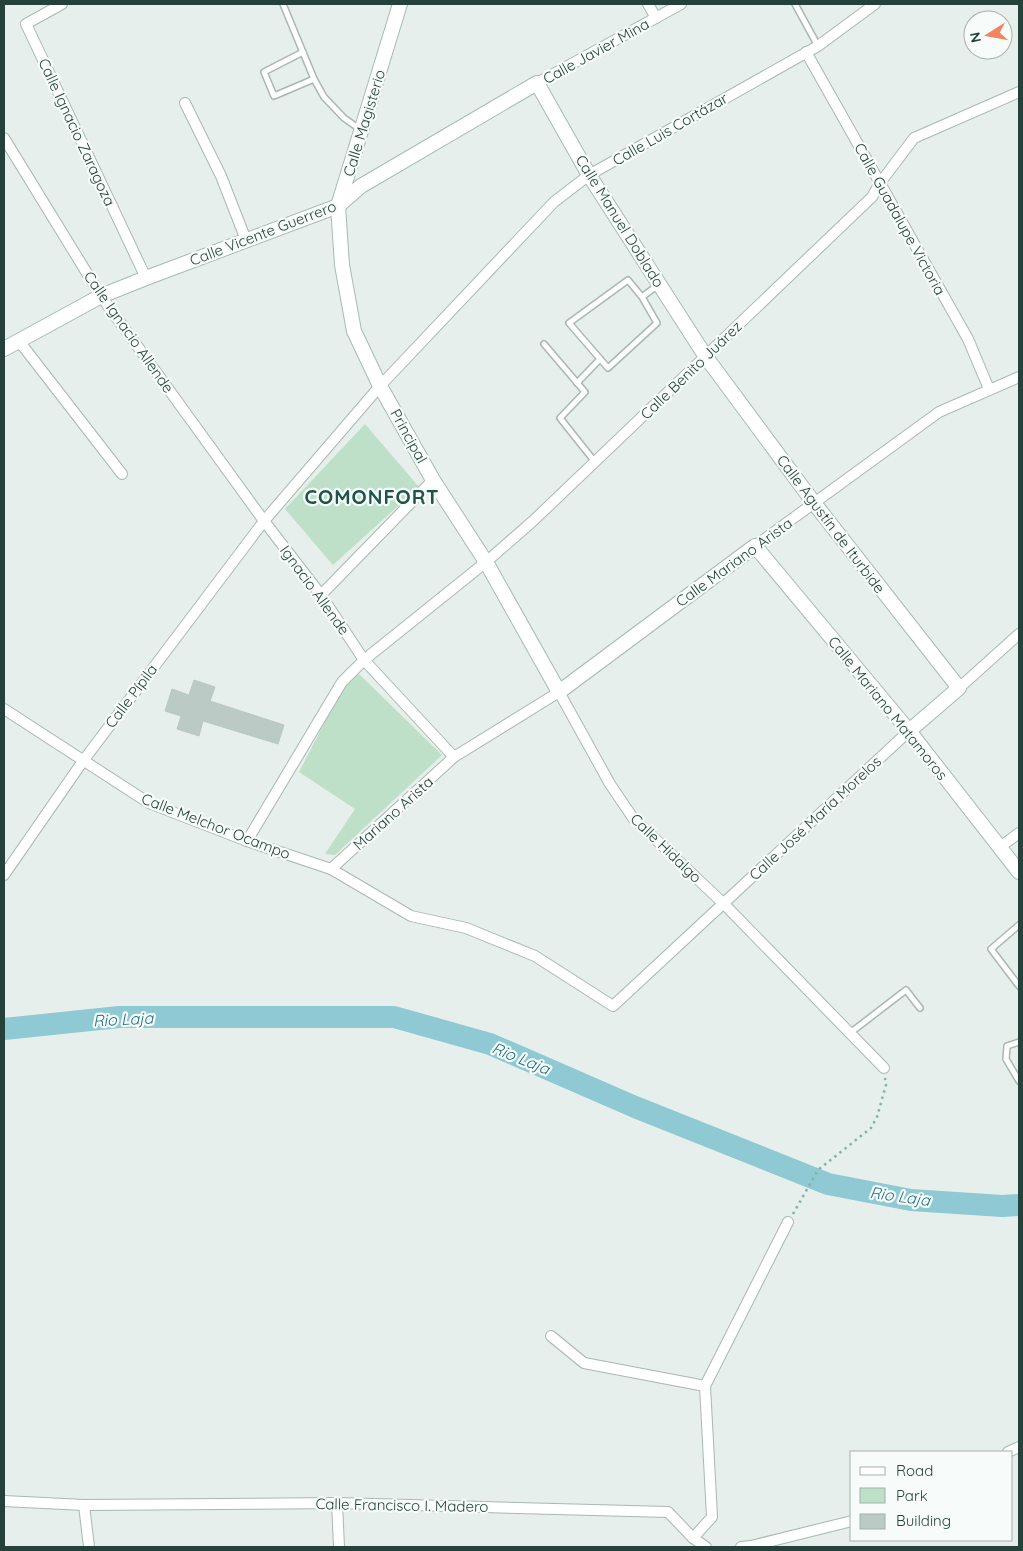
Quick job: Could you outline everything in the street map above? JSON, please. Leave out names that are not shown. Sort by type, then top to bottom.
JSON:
[{"type":"street","name":"Calle Ignacio Zaragoza","points":[[62,4],[26,24],[146,278]]},
{"type":"street","name":"Calle Magisterio","points":[[380,386],[354,331],[342,265],[338,206],[400,4]]},
{"type":"street","points":[[648,4],[656,18]]},
{"type":"street","name":"Calle Javier Mina","points":[[537,83],[681,4]]},
{"type":"street","name":"Calle Luis Cortázar","points":[[380,386],[554,202],[590,175],[818,46],[875,4]]},
{"type":"street","name":"Calle Guadalupe Victoria","points":[[806,52],[968,340],[989,389]]},
{"type":"street","name":"Calle Vicente Guerrero","points":[[4,349],[101,296],[338,206],[362,186],[537,83]]},
{"type":"street","name":"Calle Manuel Doblado","points":[[537,83],[590,175],[706,357]]},
{"type":"street","name":"Calle Benito Juárez","points":[[246,841],[342,682],[364,660],[486,562],[533,521],[706,357],[872,197],[880,183],[914,138],[1019,92]]},
{"type":"street","points":[[185,103],[221,176],[246,240]]},
{"type":"street","name":"Calle Ignacio Allende","points":[[4,138],[101,296],[264,520]]},
{"type":"street","points":[[18,342],[122,474]]},
{"type":"street","name":"Calle Agustín de Iturbide","points":[[706,357],[814,503],[959,688]]},
{"type":"street","name":"Calle Mariano Arista","points":[[454,756],[559,692],[939,412],[1019,377]]},
{"type":"street","name":"Principal","points":[[380,386],[433,480],[486,562]]},
{"type":"street","name":"Calle Pípila","points":[[4,875],[83,761],[264,520],[380,386]]},
{"type":"street","points":[[321,594],[433,480]]},
{"type":"street","name":"Ignacio Allende","points":[[264,520],[321,594],[364,660],[454,756]]},
{"type":"street","name":"Calle Mariano Matamoros","points":[[755,546],[909,731],[1019,872]]},
{"type":"street","name":"Calle Hidalgo","points":[[486,562],[610,784],[633,818],[724,904],[884,1068]]},
{"type":"street","name":"Calle José María Morelos","points":[[614,1006],[909,731],[1019,634]]},
{"type":"street","name":"Calle Melchor Ocampo","points":[[4,710],[149,803],[246,841],[331,869],[411,916],[466,928],[535,956],[614,1006]]},
{"type":"street","name":"Mariano Arista","points":[[331,869],[454,756]]},
{"type":"street","points":[[1000,847],[1019,833]]},
{"type":"street","points":[[693,1538],[712,1517],[705,1386],[788,1222]]},
{"type":"street","points":[[551,1336],[584,1363],[705,1386]]},
{"type":"street","name":"Calle Francisco I. Madero","points":[[4,1501],[84,1504],[337,1503],[668,1512],[693,1538],[706,1547]]},
{"type":"street","points":[[337,1503],[339,1547]]},
{"type":"street","points":[[84,1504],[89,1547]]},
{"type":"street","points":[[748,1547],[850,1522]]},
{"type":"lane","points":[[283,4],[314,79],[324,97],[344,118],[362,130]]},
{"type":"lane","points":[[795,4],[818,46]]},
{"type":"lane","points":[[303,52],[264,72],[274,96],[314,79]]},
{"type":"lane","points":[[628,280],[642,297],[657,323],[608,368],[569,324],[628,280]]},
{"type":"lane","points":[[642,297],[660,284]]},
{"type":"lane","points":[[544,344],[584,392],[560,418],[595,462]]},
{"type":"lane","points":[[577,383],[600,359]]},
{"type":"lane","points":[[1019,925],[991,949],[1019,986]]},
{"type":"lane","points":[[850,1033],[906,990],[920,1008]]},
{"type":"lane","points":[[1019,1042],[1007,1046],[1006,1059],[1019,1081]]},
{"type":"path","points":[[788,1222],[818,1170],[871,1128],[878,1117],[886,1085],[884,1068]]},
{"type":"green space","points":[[365,424],[419,487],[333,565],[285,509]]},
{"type":"green space","points":[[359,674],[442,755],[335,855],[325,854],[355,809],[299,772],[342,689]]},
{"type":"building","points":[[194,680],[215,687],[210,701],[284,725],[278,744],[203,721],[199,736],[177,729],[181,716],[165,711],[172,689],[189,695]]},
{"type":"waterway","name":"Rio Laja","points":[[4,1029],[119,1017],[394,1017],[490,1044],[635,1107],[828,1184],[911,1200],[1002,1206],[1019,1205]]},
{"type":"district","name":"COMONFORT","points":[[372,496]]}]
